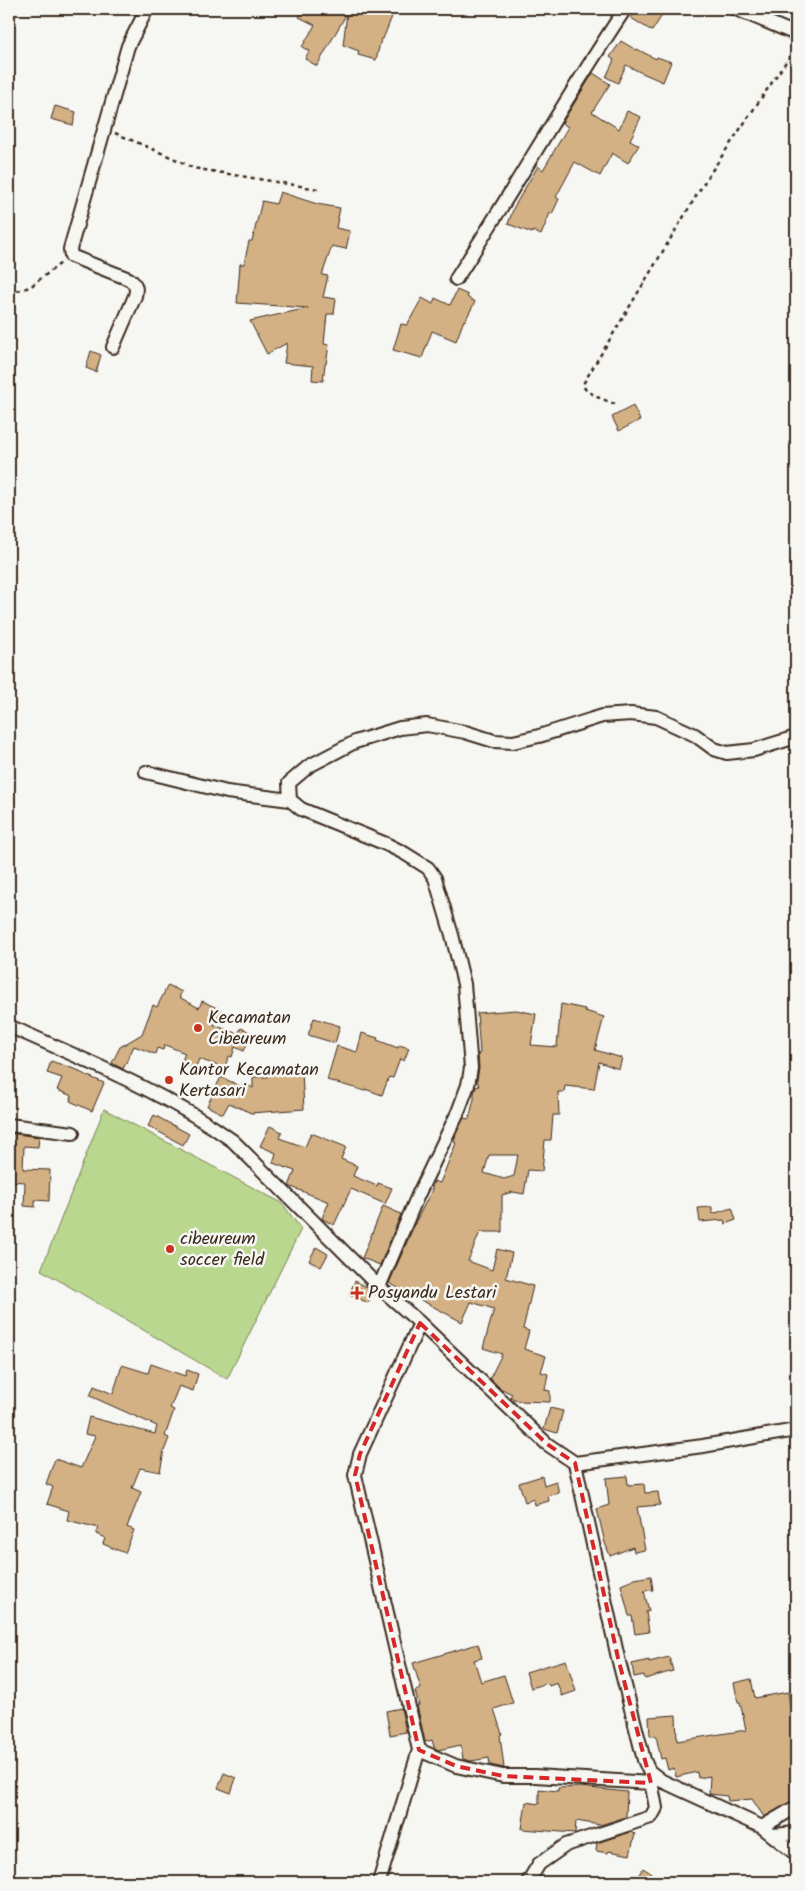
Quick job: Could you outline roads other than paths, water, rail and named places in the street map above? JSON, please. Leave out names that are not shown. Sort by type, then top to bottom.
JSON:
[{"type":"street","points":[[113,347],[135,296],[136,288],[134,282],[71,256],[70,242],[128,46],[147,9]]},
{"type":"street","points":[[456,279],[526,168],[593,56],[625,9]]},
{"type":"street","points":[[736,9],[796,34]]},
{"type":"street","points":[[290,800],[289,783],[309,766],[355,742],[400,728],[427,724],[465,732],[494,741],[513,742],[539,736],[602,716],[631,714],[656,717],[695,735],[714,749],[727,753],[754,750],[796,737]]},
{"type":"street","points":[[146,772],[227,792],[290,800],[301,809],[404,853],[428,868],[435,878],[464,984],[471,1068],[468,1085],[458,1112],[418,1195],[379,1287]]},
{"type":"street","points":[[9,1026],[127,1080],[209,1123],[239,1146],[379,1287],[420,1323],[547,1444],[575,1462],[703,1446],[796,1430]]},
{"type":"street","points":[[9,1125],[73,1133]]},
{"type":"street","points":[[380,1882],[419,1750],[356,1475],[360,1454],[420,1323]]},
{"type":"street","points":[[528,1882],[539,1864],[566,1844],[651,1816],[656,1808],[650,1777],[618,1658],[575,1462]]},
{"type":"street","points":[[419,1750],[456,1766],[503,1776],[650,1777],[762,1827],[796,1854]]},
{"type":"street","points":[[762,1827],[796,1807]]},
{"type":"street","points":[[773,1835],[796,1833]]},
{"type":"place","name":"Kecamatan Cibeureum","points":[[198,1028]]},
{"type":"place","name":"Kantor Kecamatan Kertasari","points":[[169,1080]]},
{"type":"place","name":"cibeureum soccer field","points":[[170,1249]]},
{"type":"place","name":"Posyandu Lestari","points":[[357,1293]]}]
